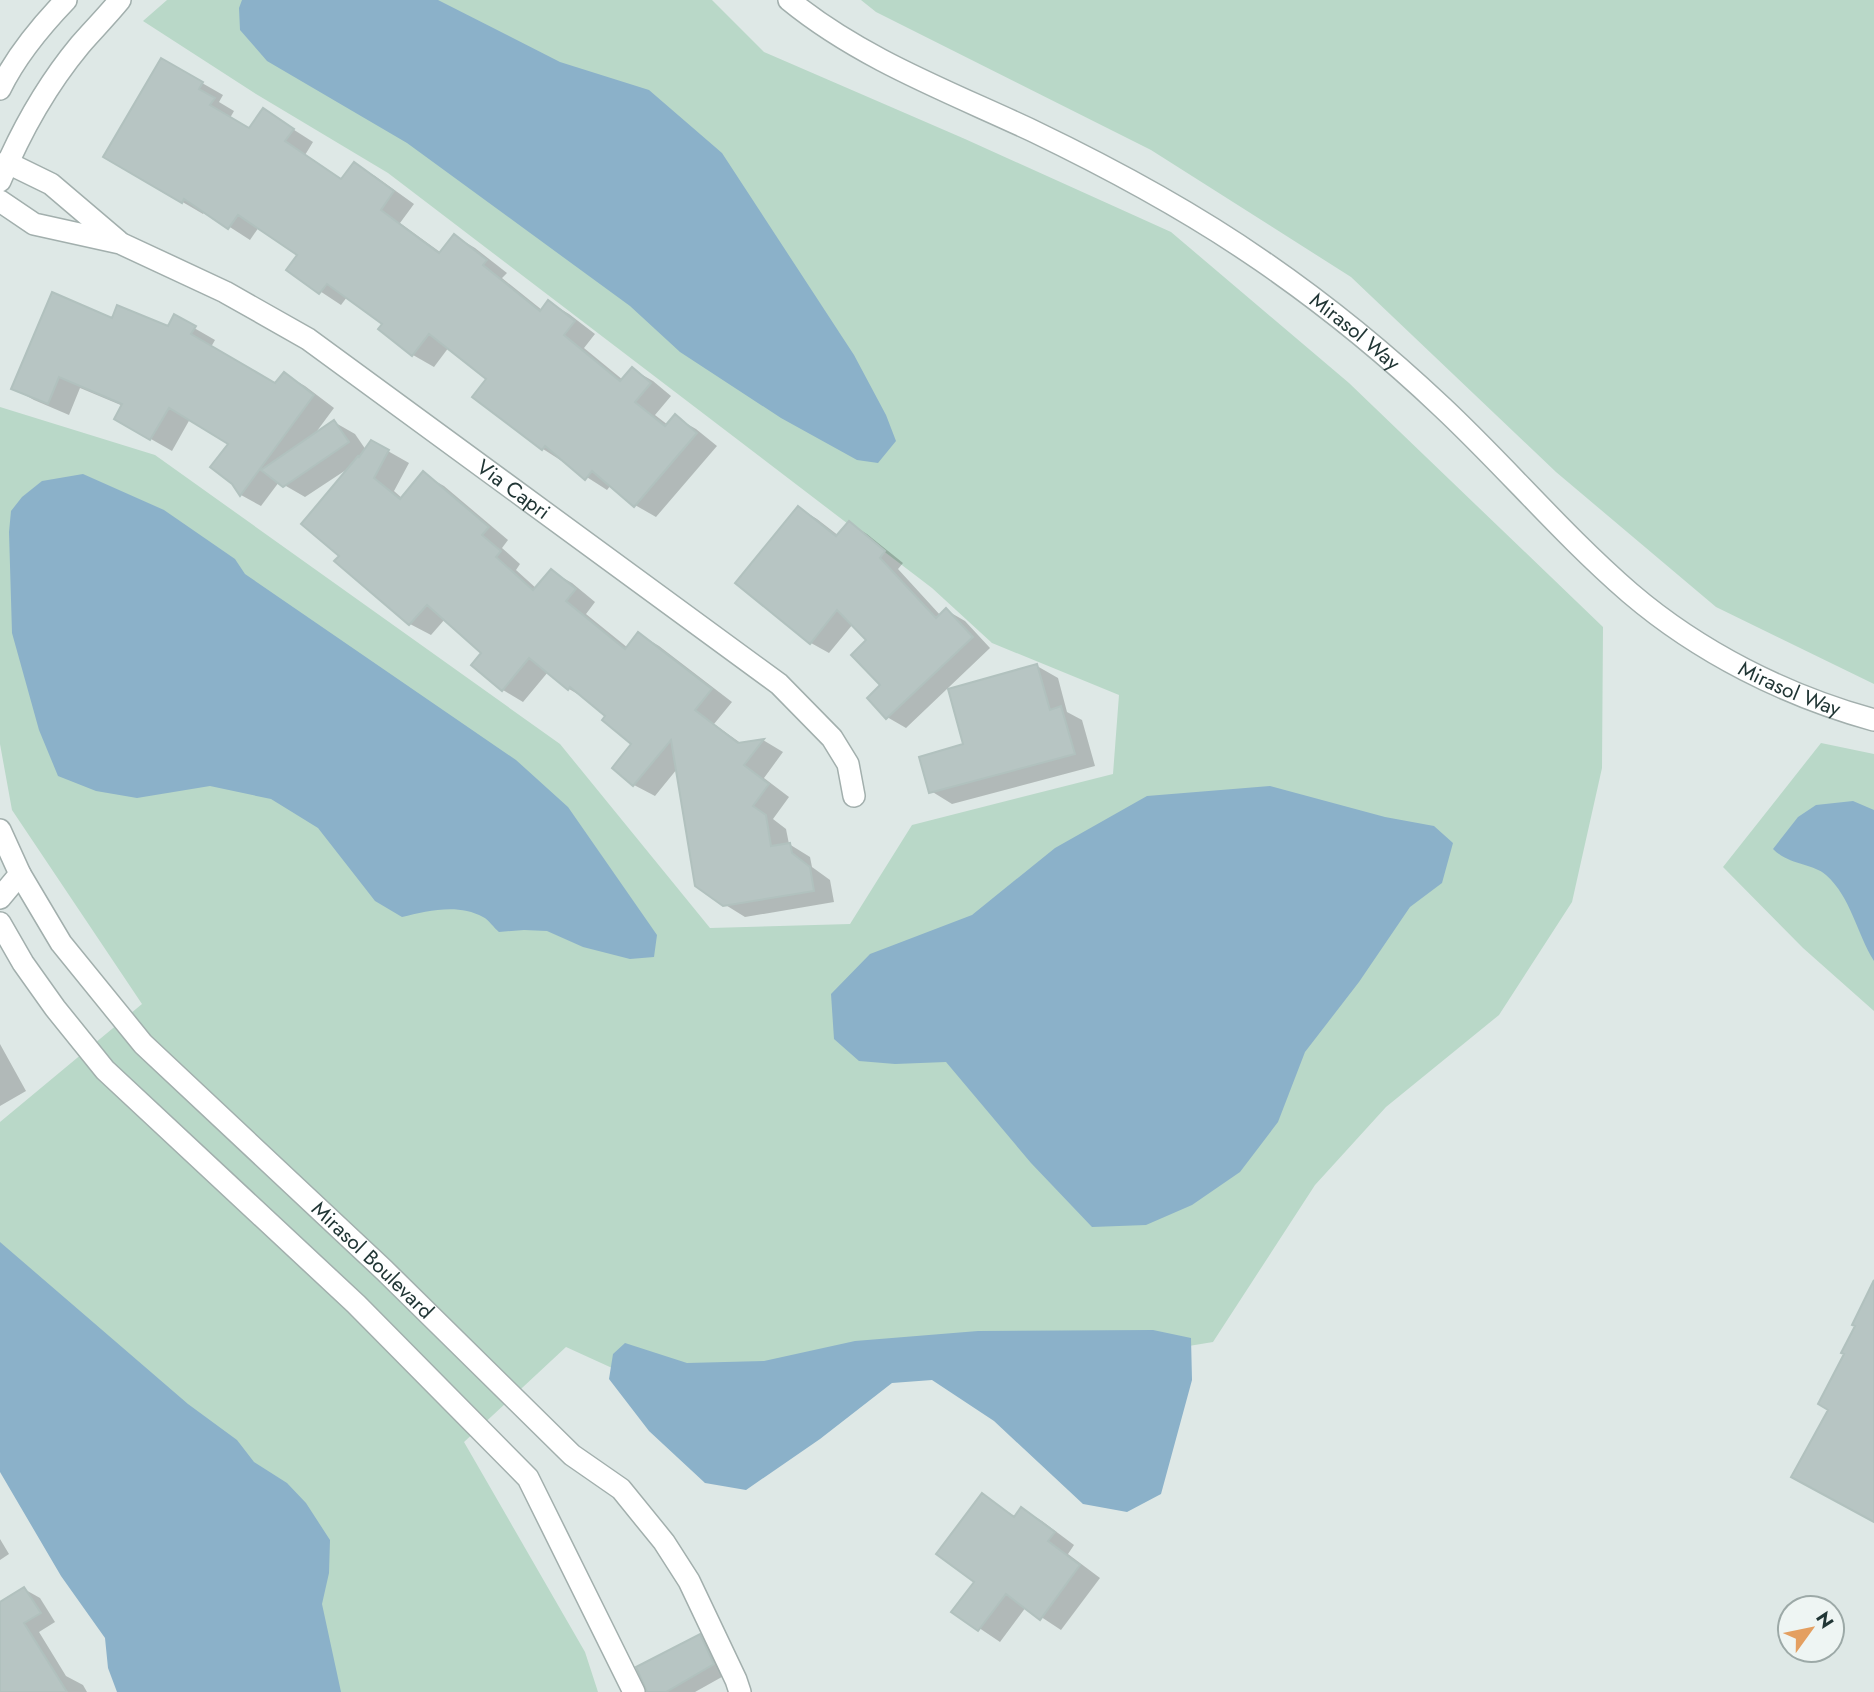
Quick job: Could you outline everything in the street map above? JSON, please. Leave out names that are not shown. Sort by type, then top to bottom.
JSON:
[{"type":"street","points":[[0,89],[43,24],[66,0]]},
{"type":"street","points":[[3,170],[19,135],[46,93],[79,47],[120,0]]},
{"type":"street","name":"Mirasol Way","points":[[789,0],[846,40],[896,68],[1108,168],[1198,219],[1263,261],[1326,307],[1386,356],[1443,408],[1580,547],[1631,594],[1735,664],[1787,690],[1874,720]]},
{"type":"street","name":"Via Capri","points":[[3,170],[51,184],[120,243]]},
{"type":"street","name":"Via Capri","points":[[0,201],[34,224],[120,243],[225,292],[308,340],[779,684],[832,738],[848,764],[854,796]]},
{"type":"street","name":"Mirasol Boulevard","points":[[0,830],[10,874],[61,943],[143,1044],[384,1270],[572,1455],[621,1489],[664,1542],[689,1581],[740,1692]]},
{"type":"street","points":[[0,898],[10,874]]},
{"type":"street","name":"Mirasol Boulevard","points":[[0,923],[39,985],[105,1070],[346,1295],[528,1478],[634,1692]]},
{"type":"green space","points":[[167,0],[712,0],[764,52],[1171,232],[1349,383],[1603,627],[1602,768],[1572,902],[1499,1015],[1386,1107],[1315,1185],[1213,1342],[1110,1359],[656,1388],[566,1347],[464,1442],[585,1652],[598,1692],[184,1692],[0,1381],[0,1122],[142,1004],[12,810],[0,744],[0,407],[155,455],[560,744],[710,928],[850,924],[912,825],[1113,774],[1119,695],[992,643],[932,588],[388,173],[256,94],[143,21]]},
{"type":"green space","points":[[861,0],[1874,0],[1874,684],[1716,607],[1556,472],[1351,277],[1151,150],[876,12]]},
{"type":"green space","points":[[1821,743],[1874,754],[1874,1011],[1803,948],[1723,867]]},
{"type":"water","points":[[242,0],[438,0],[560,62],[649,90],[722,153],[854,355],[886,415],[896,441],[878,463],[857,460],[781,418],[680,352],[630,306],[407,143],[267,61],[240,30],[239,8]]},
{"type":"water","points":[[83,474],[164,510],[235,559],[245,574],[516,760],[568,807],[657,935],[654,957],[630,959],[583,947],[547,931],[499,932],[485,918],[463,910],[422,912],[402,917],[375,901],[318,828],[271,799],[210,786],[137,798],[96,791],[58,776],[39,730],[12,633],[9,532],[11,511],[22,497],[42,481]]},
{"type":"water","points":[[1270,786],[1385,817],[1434,826],[1453,843],[1442,883],[1410,907],[1359,982],[1305,1052],[1278,1122],[1240,1172],[1192,1205],[1146,1225],[1092,1227],[1031,1163],[946,1062],[895,1064],[859,1061],[834,1039],[831,994],[870,954],[972,915],[1055,848],[1147,796]]},
{"type":"water","points":[[1853,801],[1874,810],[1874,961],[1848,905],[1835,884],[1820,871],[1786,859],[1773,849],[1798,817],[1816,805]]},
{"type":"water","points":[[0,1242],[188,1404],[237,1440],[254,1462],[287,1483],[306,1503],[330,1540],[329,1573],[322,1604],[341,1692],[117,1692],[108,1668],[105,1638],[61,1576],[0,1472]]},
{"type":"water","points":[[1153,1330],[1191,1338],[1192,1380],[1161,1494],[1127,1512],[1083,1504],[994,1421],[932,1380],[892,1383],[820,1439],[746,1490],[705,1483],[649,1431],[609,1379],[613,1354],[625,1343],[687,1363],[764,1361],[855,1341],[978,1331]]},
{"type":"building","points":[[161,58],[203,82],[199,89],[215,98],[210,105],[249,128],[263,108],[294,129],[285,141],[341,179],[354,162],[394,191],[381,210],[439,253],[454,234],[487,260],[483,265],[540,311],[548,300],[575,321],[564,335],[620,381],[632,367],[651,383],[635,402],[665,426],[675,414],[697,433],[634,507],[592,471],[585,480],[545,446],[542,450],[472,397],[486,379],[429,334],[412,356],[378,329],[382,324],[327,284],[319,294],[286,270],[297,255],[238,215],[228,229],[184,199],[182,203],[103,157]]},
{"type":"building","points":[[52,292],[112,318],[117,305],[168,326],[174,314],[196,326],[191,334],[275,383],[284,372],[314,395],[240,496],[232,484],[210,467],[228,444],[169,408],[150,440],[114,419],[122,404],[59,377],[48,404],[11,389]]},
{"type":"building","points":[[334,420],[349,442],[283,487],[261,470]]},
{"type":"building","points":[[371,440],[389,450],[374,478],[400,499],[423,471],[489,527],[482,535],[501,551],[496,557],[533,590],[551,569],[576,589],[566,601],[625,649],[638,632],[712,689],[695,710],[738,743],[764,739],[744,765],[769,784],[753,806],[766,815],[771,846],[790,843],[792,853],[810,867],[814,891],[723,906],[695,886],[671,740],[633,786],[612,768],[631,744],[602,720],[605,716],[570,687],[568,690],[529,658],[502,691],[471,665],[481,653],[427,605],[409,625],[334,561],[339,556],[301,524]]},
{"type":"building","points":[[798,506],[836,536],[849,521],[885,551],[880,558],[936,618],[946,608],[973,637],[886,719],[867,698],[880,685],[851,655],[866,640],[837,610],[810,644],[735,583]]},
{"type":"building","points":[[1037,664],[1050,710],[1061,706],[1075,754],[929,793],[919,757],[963,744],[948,689]]},
{"type":"building","points":[[1874,1280],[1874,1522],[1791,1477],[1828,1410],[1818,1404],[1844,1354],[1841,1353],[1855,1326],[1852,1325]]},
{"type":"building","points":[[982,1493],[1014,1517],[1021,1507],[1055,1532],[1048,1541],[1080,1565],[1040,1620],[1006,1594],[978,1631],[951,1612],[974,1582],[936,1554]]},
{"type":"building","points":[[24,1587],[41,1613],[24,1623],[67,1692],[0,1692],[0,1602]]},
{"type":"building","points":[[700,1634],[714,1664],[666,1692],[647,1692],[636,1667]]}]
